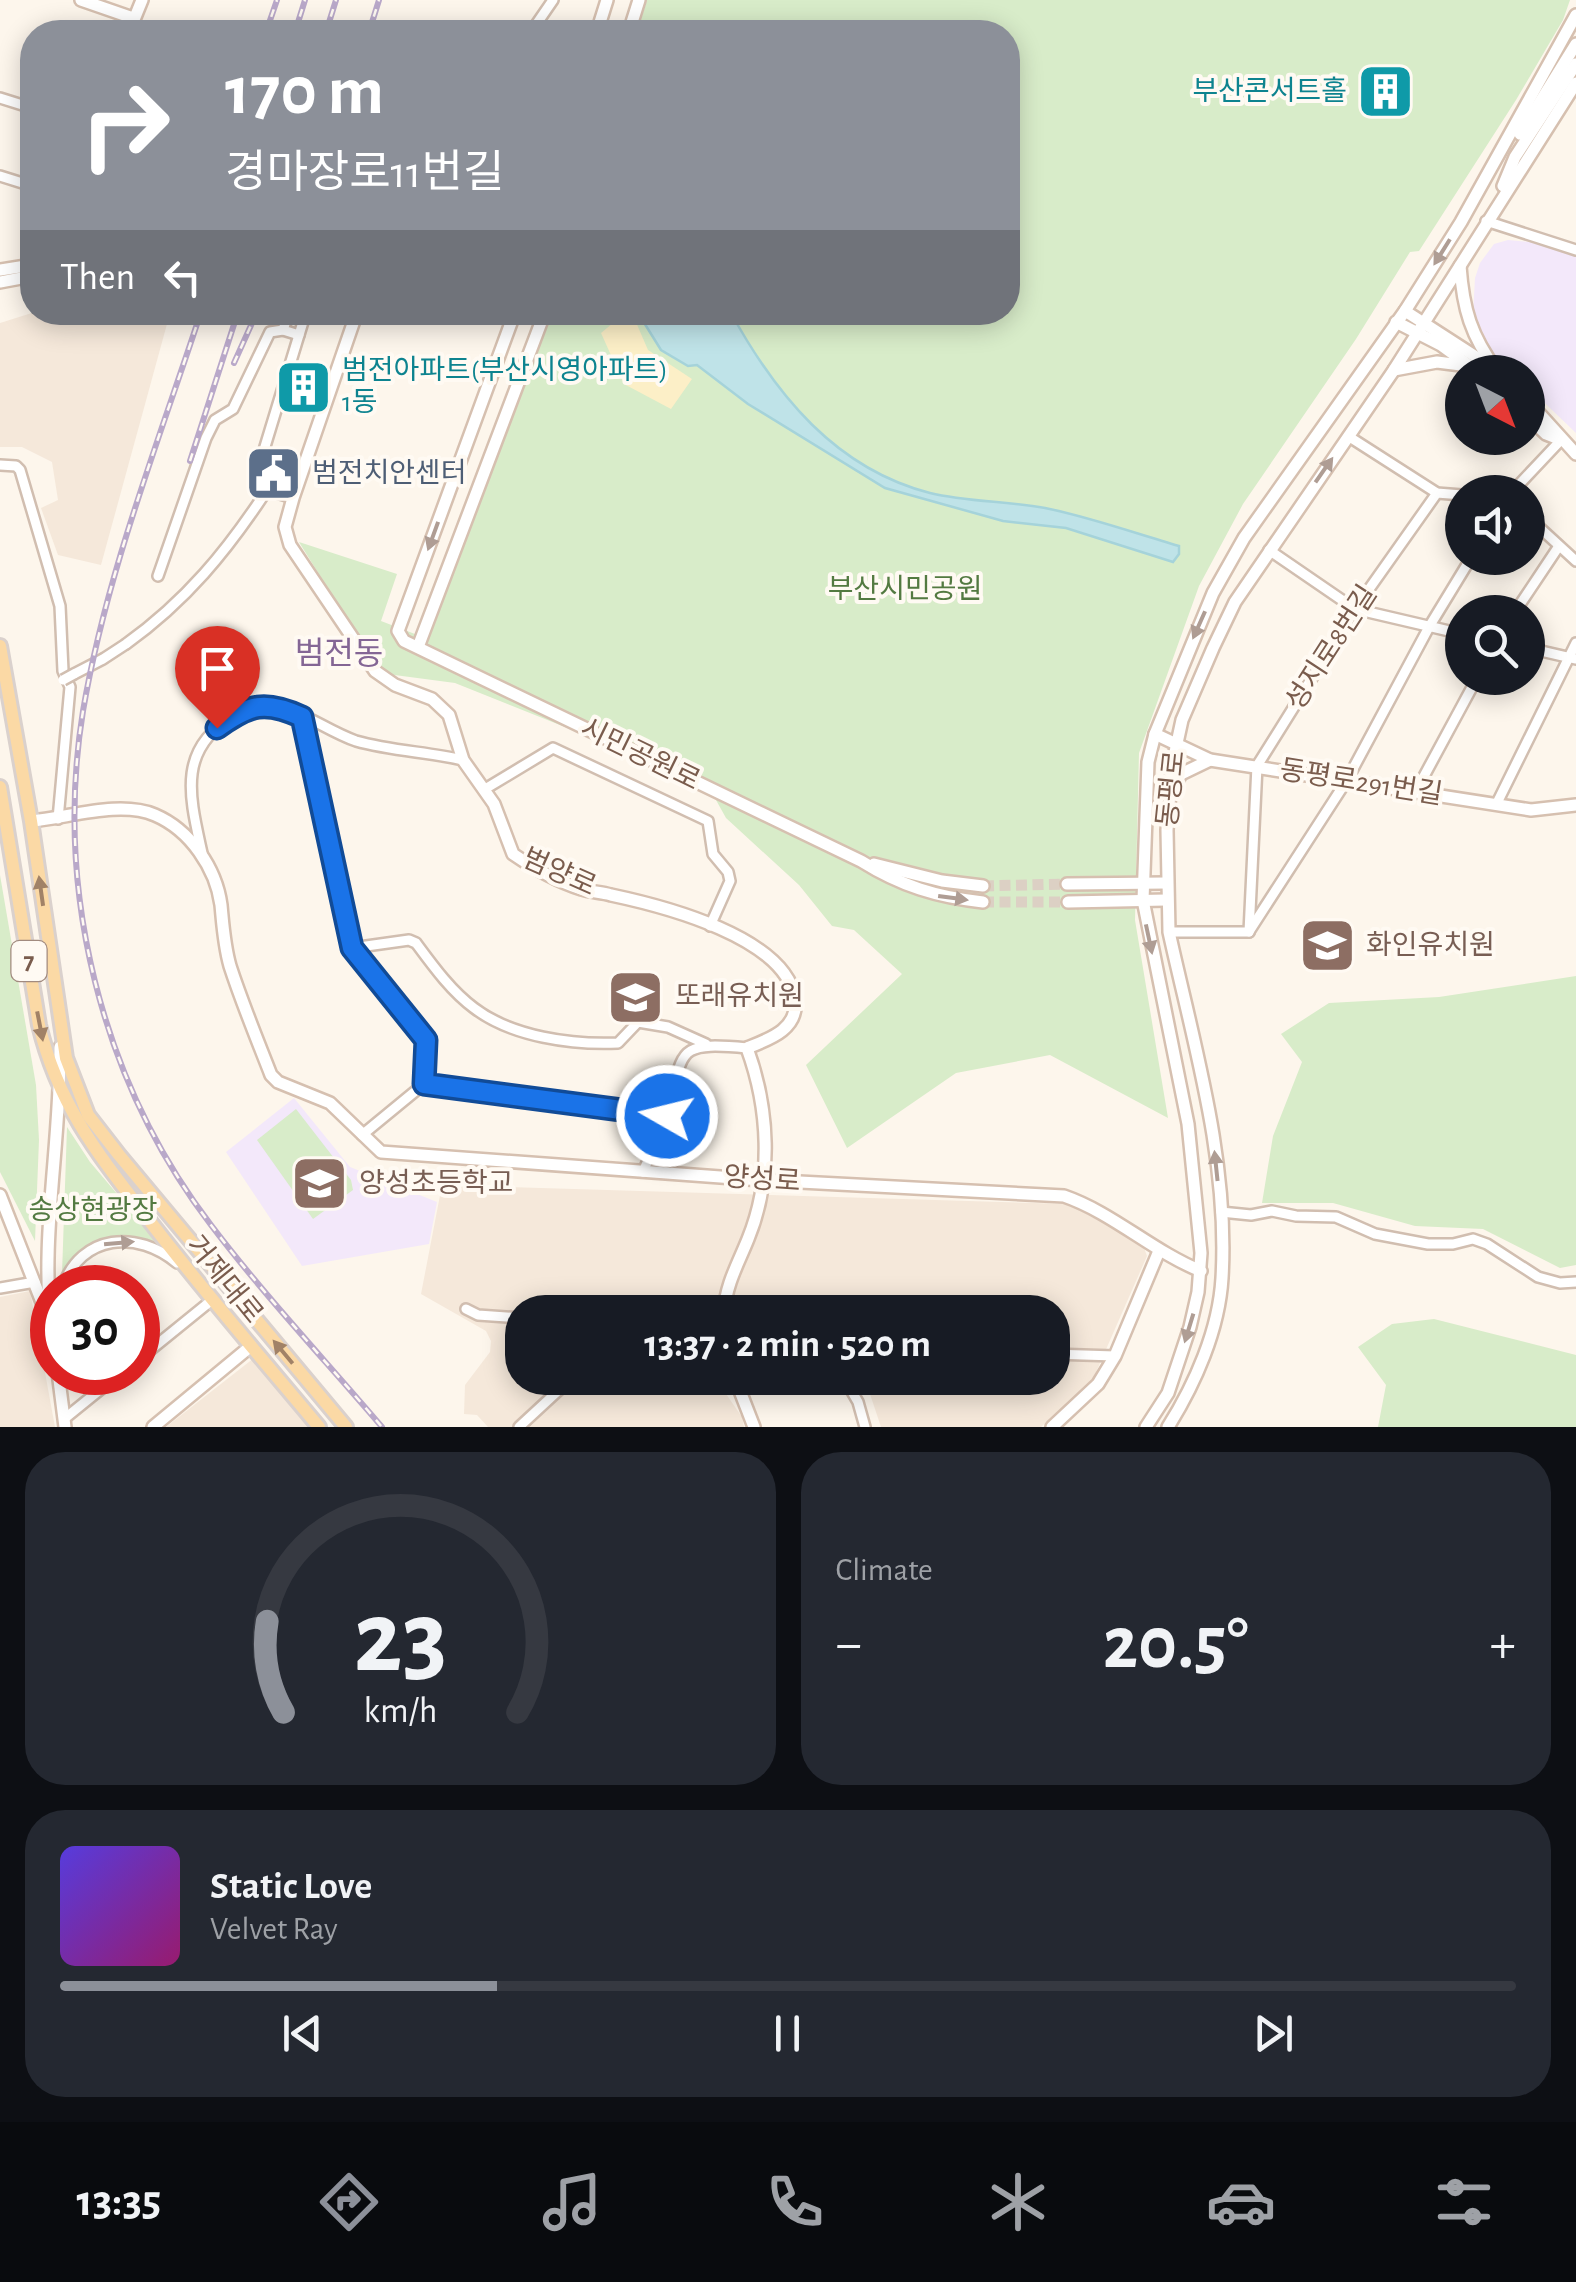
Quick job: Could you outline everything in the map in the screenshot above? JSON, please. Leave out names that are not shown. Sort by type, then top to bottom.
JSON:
[{"type":"main road","points":[[85,1],[133,18],[142,0]]},
{"type":"main road","points":[[1461,222],[1576,16]]},
{"type":"main road","points":[[1461,222],[1575,46]]},
{"type":"main road","points":[[1486,222],[1515,158],[1576,64]]},
{"type":"main road","points":[[1486,222],[1576,83]]},
{"type":"main road","name":"동평로","points":[[1146,1427],[1168,1393],[1190,1327],[1200,1271],[1197,1192],[1188,1124],[1143,900],[1148,762],[1155,734],[1213,593],[1244,538],[1405,312],[1461,222]]},
{"type":"main road","name":"동평로","points":[[1168,1427],[1186,1398],[1216,1315],[1222,1278],[1221,1212],[1213,1130],[1166,900],[1169,797],[1176,742],[1235,602],[1418,334],[1486,222]]},
{"type":"main road","points":[[1460,266],[1466,315],[1485,355]]},
{"type":"main road","points":[[1405,312],[1473,355]]},
{"type":"main road","points":[[1396,322],[1455,355]]},
{"type":"main road","name":"범양로","points":[[353,325],[293,498],[286,527],[290,545],[376,671],[395,686],[432,699],[449,715],[464,760],[494,804],[513,854],[580,889],[710,926],[762,951],[778,964],[789,979],[795,1016],[787,1028],[746,1048]]},
{"type":"main road","points":[[510,325],[398,631],[404,641],[418,647],[540,325]]},
{"type":"main road","points":[[1394,370],[1445,364]]},
{"type":"main road","points":[[1545,417],[1576,454]]},
{"type":"main road","points":[[1545,433],[1562,440]]},
{"type":"main road","name":"7","points":[[0,646],[32,821],[60,1022],[61,1094],[51,1177],[48,1265]]},
{"type":"main road","name":"시민공원로","points":[[418,647],[862,861],[894,882],[941,898],[983,902]]},
{"type":"main road","name":"동평로291번길","points":[[1155,734],[1210,760],[1532,810],[1575,804]]},
{"type":"main road","points":[[1169,797],[1181,774],[1210,760]]},
{"type":"main road","name":"7","points":[[0,788],[39,1025],[61,1094]]},
{"type":"main road","name":"양성로","points":[[32,821],[129,810],[154,815],[182,832],[202,853],[220,900],[222,938],[271,1075],[278,1082],[330,1103],[382,1152],[762,1180],[1064,1196],[1082,1202],[1200,1271]]},
{"type":"main road","name":"시민공원로","points":[[862,861],[942,881],[983,886]]},
{"type":"main road","points":[[1068,884],[1166,883]]},
{"type":"main road","points":[[1068,902],[1166,900]]},
{"type":"main road","name":"거제대로","points":[[60,1022],[75,1088],[88,1115],[346,1427]]},
{"type":"main road","points":[[727,1295],[732,1269],[748,1240],[757,1211],[762,1180],[766,1122],[746,1048]]},
{"type":"main road","name":"거제대로","points":[[61,1094],[107,1165],[188,1271],[319,1427]]},
{"type":"main road","points":[[0,1196],[30,1270]]},
{"type":"main road","points":[[1052,1427],[1098,1384],[1115,1356],[1159,1250]]},
{"type":"main road","points":[[153,1427],[251,1346]]},
{"type":"main road","points":[[61,1395],[65,1423]]},
{"type":"main road","points":[[742,1395],[754,1427]]},
{"type":"street","points":[[1486,222],[1576,250]]},
{"type":"street","points":[[283,330],[285,325]]},
{"type":"street","points":[[63,680],[103,659],[163,617],[229,548],[267,490],[260,463],[302,325]]},
{"type":"street","points":[[158,576],[215,420],[233,409],[270,332],[283,330],[299,335]]},
{"type":"street","points":[[1348,436],[1437,493],[1445,494]]},
{"type":"street","points":[[1528,475],[1562,440]]},
{"type":"street","points":[[0,465],[20,470],[60,606],[63,670],[70,687],[58,818]]},
{"type":"street","points":[[267,490],[293,498]]},
{"type":"street","name":"성지로8번길","points":[[1249,932],[1257,766],[1355,609],[1437,493]]},
{"type":"street","points":[[1545,533],[1576,562]]},
{"type":"street","points":[[1527,595],[1559,546]]},
{"type":"street","points":[[1269,550],[1355,609],[1445,630]]},
{"type":"street","points":[[1170,932],[1249,932],[1348,780],[1461,575]]},
{"type":"street","points":[[1496,804],[1572,658],[1576,643]]},
{"type":"street","points":[[1545,652],[1572,658]]},
{"type":"street","points":[[1416,792],[1469,695]]},
{"type":"street","points":[[202,853],[191,784],[196,757],[206,736],[231,718],[256,708],[279,706],[361,742],[464,760]]},
{"type":"street","points":[[302,717],[352,948],[426,1040],[424,1084]]},
{"type":"street","points":[[485,789],[553,748],[708,821],[713,854],[728,872],[730,881],[710,926]]},
{"type":"street","points":[[352,948],[409,940],[475,1010],[501,1024],[538,1035],[595,1044],[618,1043],[638,1022],[668,1027],[706,1044],[746,1048]]},
{"type":"street","points":[[643,1172],[667,1116],[678,1062],[686,1052],[706,1044]]},
{"type":"street","points":[[362,1134],[424,1084],[667,1116]]},
{"type":"street","points":[[1221,1212],[1272,1211],[1336,1217],[1375,1234],[1428,1244],[1473,1239],[1538,1277],[1560,1283],[1576,1282]]},
{"type":"street","points":[[77,1265],[87,1253],[116,1242],[149,1244],[188,1271]]},
{"type":"street","points":[[0,1288],[30,1283]]},
{"type":"street","name":"거제대로","points":[[160,1341],[212,1300]]},
{"type":"street","points":[[466,1310],[505,1317]]},
{"type":"street","points":[[1070,1355],[1115,1356]]},
{"type":"street","points":[[65,1423],[96,1395]]},
{"type":"street","points":[[518,1427],[553,1395]]},
{"type":"street","points":[[854,1395],[865,1427]]},
{"type":"shaded area","points":[[1508,240],[1529,242],[1576,255],[1576,433],[1545,403],[1545,355],[1494,355],[1482,344],[1473,315],[1475,278],[1494,244]]},
{"type":"shaded area","points":[[20,317],[20,325],[167,325],[101,565],[58,555],[41,508],[58,500],[52,462],[22,447],[0,447],[0,323]]},
{"type":"shaded area","name":"양성초등학교","points":[[294,1098],[350,1167],[437,1202],[429,1244],[302,1266],[226,1152]]},
{"type":"shaded area","points":[[442,1185],[1068,1204],[1143,1245],[1147,1256],[1093,1379],[1041,1427],[881,1427],[870,1395],[1070,1395],[1070,1295],[505,1295],[505,1395],[727,1395],[744,1427],[488,1427],[477,1415],[464,1414],[465,1385],[490,1352],[491,1341],[486,1331],[421,1294]]},
{"type":"shaded area","points":[[30,1291],[30,1395],[49,1395],[55,1427],[0,1427],[0,1297]]},
{"type":"shaded area","points":[[254,1358],[310,1427],[166,1427]]},
{"type":"green space","name":"부산시민공원","points":[[647,0],[1570,0],[1563,20],[1516,100],[1419,251],[1410,252],[1356,339],[1243,504],[1199,586],[1139,753],[1135,920],[1168,1118],[1050,1055],[956,1073],[847,1148],[806,1065],[902,974],[854,930],[832,926],[799,885],[726,818],[706,782],[637,744],[615,747],[455,683],[387,674],[357,636],[299,542],[397,574],[381,621],[428,639],[547,325],[1020,325],[1020,20],[641,20]]},
{"type":"green space","name":"송상현광장","points":[[0,875],[36,1085],[39,1140],[35,1241],[0,1172]]},
{"type":"green space","points":[[1576,976],[1576,1265],[1560,1268],[1483,1229],[1415,1226],[1333,1203],[1262,1203],[1273,1136],[1302,1062],[1281,1034],[1329,1003],[1439,997]]},
{"type":"green space","points":[[296,1109],[351,1180],[353,1190],[313,1219],[257,1140]]},
{"type":"green space","name":"송상현광장","points":[[67,1127],[90,1162],[158,1242],[115,1237],[92,1244],[69,1265],[62,1265]]},
{"type":"green space","points":[[1434,1319],[1576,1355],[1576,1427],[1378,1427],[1386,1385],[1358,1347],[1392,1324]]},
{"type":"sand","points":[[611,325],[637,325],[648,350],[692,379],[671,409],[624,384],[601,333]]},
{"type":"water","points":[[645,325],[738,325],[768,372],[812,425],[866,466],[896,482],[944,496],[1079,516],[1179,546],[1179,554],[1173,562],[1066,528],[1003,521],[885,488],[748,404],[697,365],[688,366],[661,350]]},
{"type":"tunnel","points":[[983,886],[1067,884]]},
{"type":"tunnel","points":[[983,902],[1068,902]]},
{"type":"railway","points":[[270,20],[277,0]]},
{"type":"railway","points":[[299,20],[305,0]]},
{"type":"railway","points":[[330,20],[336,0]]},
{"type":"railway","points":[[373,20],[379,0]]},
{"type":"railway","points":[[197,325],[134,510],[105,610],[83,711],[75,847],[82,914],[95,981],[115,1046],[141,1109],[173,1169],[231,1251],[382,1427]]},
{"type":"railway","points":[[190,461],[234,325]]},
{"type":"railway","points":[[234,363],[251,325]]},
{"type":"place","name":"부산콘서트홀","points":[[1386,92]]},
{"type":"place","name":"범전아파트(부산시영아파트) 1동","points":[[303,387]]},
{"type":"place","name":"범전치안센터","points":[[273,474]]},
{"type":"place","name":"화인유치원","points":[[1327,946]]},
{"type":"place","name":"또래유치원","points":[[636,997]]},
{"type":"place","name":"양성초등학교","points":[[320,1184]]},
{"type":"district","name":"범전동","points":[[339,654]]},
{"type":"route","points":[[217,728],[242,712],[268,706],[279,706],[302,717],[352,948],[422,1031],[428,1054],[424,1084],[667,1116]]}]
